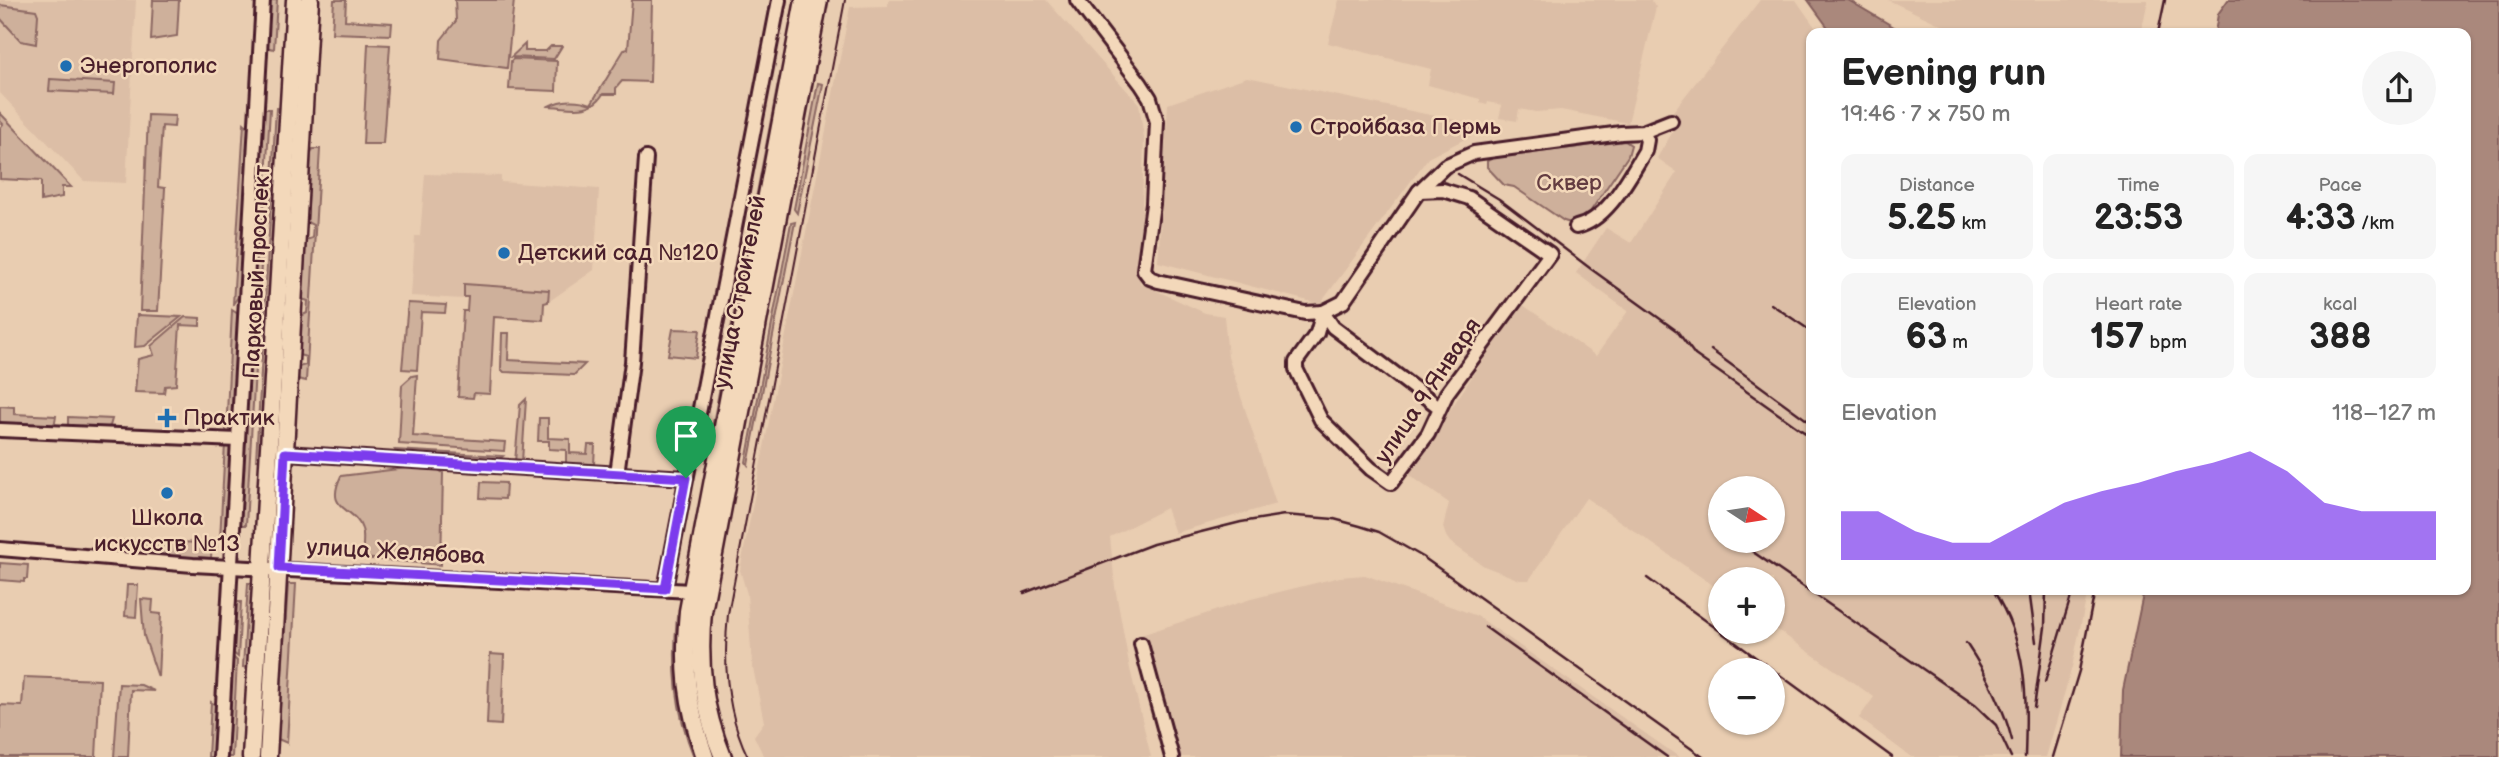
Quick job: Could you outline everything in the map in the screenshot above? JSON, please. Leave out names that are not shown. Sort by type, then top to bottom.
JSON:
[{"type":"main road","name":"Парковый проспект","points":[[268,757],[270,568],[295,0]]},
{"type":"main road","name":"Парковый проспект","points":[[251,757],[270,568],[285,453],[310,0]]},
{"type":"main road","name":"улица Строителей","points":[[723,757],[709,716],[701,677],[699,589],[804,0]]},
{"type":"main road","name":"улица Строителей","points":[[705,757],[690,709],[685,678],[685,645],[699,589],[819,0]]},
{"type":"street","points":[[220,757],[263,0]]},
{"type":"street","points":[[665,589],[779,0]]},
{"type":"street","points":[[1077,0],[1141,84],[1156,114],[1153,204],[1144,270],[1150,278],[1158,281],[1305,313],[1323,312],[1343,302],[1419,191],[1445,166],[1474,153],[1643,132],[1671,121]]},
{"type":"street","points":[[1576,227],[1596,219],[1605,211],[1645,151],[1647,140],[1643,132]]},
{"type":"street","points":[[617,474],[632,362],[646,158]]},
{"type":"street","name":"улица 9 Января","points":[[1323,312],[1317,333],[1295,365],[1321,420],[1371,469],[1391,483],[1427,435],[1447,393],[1550,254],[1469,198],[1443,190],[1419,191]]},
{"type":"street","points":[[1323,312],[1333,327],[1439,407]]},
{"type":"street","points":[[0,430],[238,440]]},
{"type":"street","points":[[285,453],[686,478]]},
{"type":"street","name":"улица Желябова","points":[[0,548],[192,565],[699,589]]},
{"type":"street","points":[[1141,644],[1172,757]]},
{"type":"shaded area","name":"Энергополис","points":[[0,0],[136,0],[126,183],[84,181],[0,93]]},
{"type":"shaded area","points":[[888,0],[1046,0],[1139,104],[1144,138],[1140,283],[1205,313],[1224,316],[1228,357],[1276,504],[1175,533],[1166,508],[1110,537],[1115,587],[1130,669],[1151,757],[764,757],[754,736],[764,722],[752,663],[747,594],[740,570],[850,7],[888,6]]},
{"type":"shaded area","points":[[1339,0],[1650,0],[1656,7],[1628,123],[1561,110],[1536,112],[1519,109],[1517,121],[1499,118],[1502,105],[1488,102],[1487,105],[1480,103],[1480,99],[1428,85],[1431,69],[1328,43]]},
{"type":"shaded area","points":[[1760,0],[1796,0],[1816,28],[1806,28],[1806,595],[2087,595],[2072,667],[2046,757],[1911,757],[1859,718],[1874,697],[1785,635],[1785,567],[1708,567],[1708,582],[1586,498],[1529,580],[1520,580],[1484,566],[1450,542],[1446,536],[1443,527],[1449,503],[1408,474],[1491,348],[1523,305],[1596,356],[1628,311],[1576,273],[1606,228],[1631,243],[1677,172],[1657,158],[1675,128],[1668,118]]},
{"type":"shaded area","points":[[1808,0],[1848,0],[1896,28],[1828,28]]},
{"type":"shaded area","points":[[1888,0],[2148,0],[2142,28],[1948,28]]},
{"type":"shaded area","points":[[2228,0],[2499,0],[2499,757],[2121,757],[2123,690],[2143,595],[2471,595],[2471,28],[2216,28],[2218,14]]},
{"type":"shaded area","points":[[1247,77],[1488,127],[1428,158],[1320,304],[1158,262],[1168,104]]},
{"type":"shaded area","name":"Детский сад №120","points":[[425,174],[501,176],[501,182],[599,189],[594,270],[548,302],[549,290],[464,284],[463,299],[411,296],[415,236],[420,236]]},
{"type":"shaded area","points":[[1365,575],[1477,616],[1679,757],[1173,757],[1141,635],[1251,599],[1340,577]]},
{"type":"green space","points":[[153,0],[179,0],[177,36],[151,40]]},
{"type":"green space","points":[[267,0],[277,0],[274,49],[265,47]]},
{"type":"green space","points":[[334,0],[346,0],[345,20],[392,23],[391,35],[332,33]]},
{"type":"green space","points":[[455,0],[514,0],[507,68],[440,59],[441,40],[456,21]]},
{"type":"green space","points":[[632,0],[652,0],[650,82],[622,81],[616,88],[616,94],[603,94],[598,100],[586,107],[549,106],[570,100],[591,104],[624,50],[628,49]]},
{"type":"green space","points":[[0,5],[36,10],[36,44],[21,41],[0,18]]},
{"type":"green space","points":[[368,44],[390,45],[383,144],[363,144]]},
{"type":"green space","points":[[525,44],[525,51],[546,51],[551,46],[562,46],[554,59],[511,57]]},
{"type":"green space","points":[[513,59],[557,61],[556,91],[509,89]]},
{"type":"green space","points":[[779,78],[782,79],[711,447],[706,460]]},
{"type":"green space","points":[[50,79],[115,83],[114,94],[49,91]]},
{"type":"green space","points":[[818,83],[823,84],[797,213],[794,209]]},
{"type":"green space","points":[[276,108],[285,109],[268,386],[260,460],[256,460]]},
{"type":"green space","points":[[261,109],[270,109],[246,525],[237,525]]},
{"type":"green space","points":[[0,113],[71,187],[62,187],[62,197],[41,201],[41,181],[0,179],[0,128],[3,124],[0,121]]},
{"type":"green space","points":[[148,115],[175,116],[174,127],[162,126],[158,187],[165,188],[158,311],[140,311]]},
{"type":"green space","points":[[244,123],[251,129],[240,294],[233,304]]},
{"type":"green space","name":"Сквер","points":[[1625,141],[1631,145],[1628,156],[1590,212],[1575,222],[1564,221],[1514,187],[1504,185],[1487,167],[1487,161],[1493,158]]},
{"type":"green space","points":[[313,149],[320,149],[306,381],[297,379],[298,367],[306,365],[306,357],[299,355],[301,316],[307,313],[308,301],[302,299],[306,240],[312,238],[313,225],[307,222]]},
{"type":"green space","points":[[795,222],[748,465],[746,462],[791,223]]},
{"type":"green space","points":[[464,284],[549,290],[548,302],[544,303],[543,320],[494,317],[490,394],[474,393],[473,398],[458,397],[463,311],[467,311],[468,297],[464,297]]},
{"type":"green space","points":[[408,303],[446,305],[445,313],[421,312],[417,370],[402,369]]},
{"type":"green space","points":[[232,310],[241,316],[234,428],[226,434]]},
{"type":"green space","points":[[137,315],[181,317],[145,346],[135,347]]},
{"type":"green space","points":[[185,317],[200,318],[200,326],[180,325],[176,385],[165,386],[164,393],[135,392],[138,359],[154,355],[151,346]]},
{"type":"green space","points":[[673,329],[700,330],[696,358],[668,355]]},
{"type":"green space","points":[[502,333],[509,333],[508,360],[585,364],[574,375],[504,372],[501,369]]},
{"type":"green space","points":[[417,375],[413,436],[505,442],[504,451],[399,444],[402,385]]},
{"type":"green space","points":[[526,399],[522,462],[515,462],[520,405]]},
{"type":"green space","points":[[0,406],[14,407],[14,414],[56,416],[55,422],[53,425],[0,423]]},
{"type":"green space","points":[[68,417],[112,419],[110,426],[102,430],[68,427]]},
{"type":"green space","points":[[539,418],[548,418],[548,438],[570,439],[570,453],[587,454],[588,445],[595,445],[594,464],[566,463],[566,450],[549,449],[549,441],[538,441]]},
{"type":"green space","points":[[225,443],[232,448],[227,540],[220,540]]},
{"type":"green space","points":[[395,450],[503,456],[498,460],[398,454]]},
{"type":"green space","points":[[415,467],[436,468],[443,473],[441,565],[362,558],[362,529],[358,521],[338,502],[336,496],[341,476]]},
{"type":"green space","points":[[481,482],[506,483],[505,499],[480,498]]},
{"type":"green space","points":[[124,541],[212,543],[211,558],[142,555],[132,551]]},
{"type":"green space","points":[[0,563],[28,565],[27,579],[24,579],[24,582],[0,580]]},
{"type":"green space","points":[[248,583],[258,583],[253,668],[243,667]]},
{"type":"green space","points":[[288,584],[296,584],[287,743],[278,739]]},
{"type":"green space","points":[[127,585],[138,585],[136,617],[125,616]]},
{"type":"green space","points":[[141,599],[153,600],[152,613],[161,614],[158,677],[144,636]]},
{"type":"green space","points":[[233,602],[241,602],[238,657],[231,651]]},
{"type":"green space","points":[[677,616],[680,616],[678,688],[684,723],[697,757],[694,757],[688,740],[683,723],[676,688]]},
{"type":"green space","points":[[230,654],[237,661],[232,757],[225,757]]},
{"type":"green space","points":[[490,654],[504,655],[501,725],[487,724]]},
{"type":"green space","points":[[24,677],[100,680],[96,757],[0,757],[0,705],[22,706]]},
{"type":"green space","points":[[119,684],[141,685],[154,691],[131,690],[128,757],[114,757]]},
{"type":"green space","points":[[211,702],[218,707],[216,757],[208,757]]},
{"type":"tram line","points":[[748,757],[735,723],[728,687],[728,614],[845,0]]},
{"type":"railway","points":[[2159,28],[2165,0]]},
{"type":"railway","points":[[1458,174],[1499,199],[1677,331],[1695,355],[1806,433]]},
{"type":"railway","points":[[1771,304],[1806,328]]},
{"type":"railway","points":[[1711,350],[1806,419]]},
{"type":"railway","points":[[1024,593],[1153,544],[1241,522],[1284,515],[1334,519],[1379,532],[1423,557],[1703,757]]},
{"type":"railway","points":[[1754,553],[1806,589]]},
{"type":"railway","points":[[1647,578],[1708,622]]},
{"type":"railway","points":[[1815,595],[1975,705],[1996,725],[2011,757]]},
{"type":"railway","points":[[1996,595],[2013,631],[2023,671],[2025,757]]},
{"type":"railway","points":[[2030,595],[2036,642]]},
{"type":"railway","points":[[2034,708],[2045,627],[2046,595]]},
{"type":"railway","points":[[2045,682],[2071,595]]},
{"type":"railway","points":[[2053,757],[2079,671],[2094,595]]},
{"type":"railway","points":[[1485,627],[1667,757]]},
{"type":"railway","points":[[1966,643],[1993,689],[2012,740]]},
{"type":"railway","points":[[1737,644],[1892,757]]},
{"type":"place","name":"Энергополис","points":[[66,66]]},
{"type":"place","name":"Стройбаза Пермь","points":[[1296,127]]},
{"type":"place","name":"Детский сад №120","points":[[504,253]]},
{"type":"place","name":"Практик","points":[[167,418]]},
{"type":"place","name":"Школа искусств №13","points":[[167,493]]},
{"type":"route","points":[[285,453],[686,478],[665,589],[279,568],[285,453]]}]
